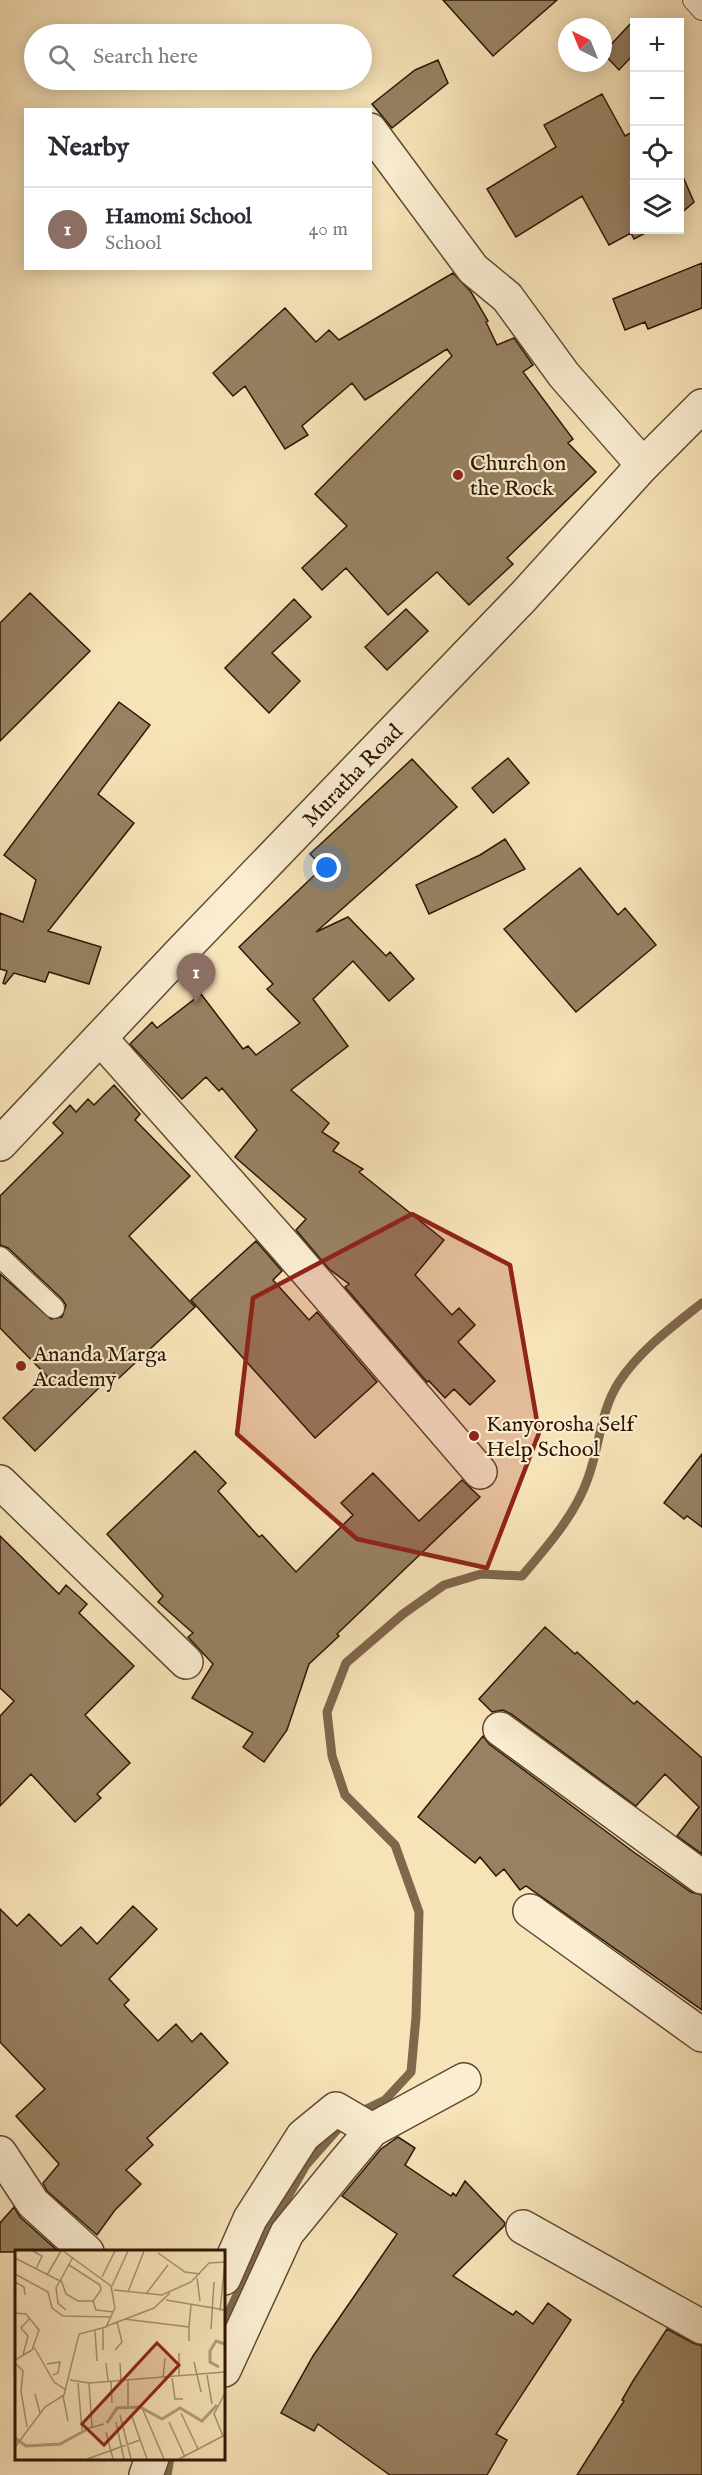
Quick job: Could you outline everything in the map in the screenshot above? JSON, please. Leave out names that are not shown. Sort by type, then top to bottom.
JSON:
[{"type":"street","points":[[372,133],[473,269],[507,297],[564,375],[643,465]]},
{"type":"street","name":"Muratha Road","points":[[0,1144],[188,945],[524,597],[643,465],[702,406]]},
{"type":"street","points":[[101,1039],[286,1247],[480,1472]]},
{"type":"street","points":[[0,1482],[186,1662]]},
{"type":"street","points":[[500,1729],[702,1877]]},
{"type":"street","points":[[530,1911],[702,2035]]},
{"type":"street","points":[[225,2368],[287,2233],[372,2130],[464,2080]]},
{"type":"street","points":[[225,2276],[250,2219],[303,2136],[336,2109],[372,2130]]},
{"type":"street","points":[[0,2153],[33,2203],[85,2250]]},
{"type":"street","points":[[523,2228],[702,2327]]},
{"type":"street","points":[[146,2475],[151,2460]]},
{"type":"lane","points":[[693,0],[702,10]]},
{"type":"lane","points":[[0,1257],[54,1308]]},
{"type":"highlighted area","points":[[412,1214],[510,1265],[539,1433],[487,1568],[357,1539],[237,1434],[253,1298]]},
{"type":"building","points":[[443,0],[557,0],[493,56]]},
{"type":"building","points":[[630,24],[630,58],[619,70],[612,63],[612,43]]},
{"type":"building","points":[[438,60],[448,83],[392,128],[372,104],[415,70]]},
{"type":"building","points":[[602,94],[625,136],[630,133],[630,234],[609,245],[582,196],[516,237],[487,189],[556,147],[544,125]]},
{"type":"building","points":[[684,179],[694,202],[684,211]]},
{"type":"building","points":[[632,234],[643,234],[634,239]]},
{"type":"building","points":[[702,263],[702,308],[648,329],[645,322],[625,330],[613,299]]},
{"type":"building","points":[[453,273],[471,292],[488,321],[486,322],[497,345],[514,338],[533,365],[523,372],[573,439],[568,443],[596,472],[507,558],[513,564],[469,605],[437,572],[388,615],[346,568],[322,590],[302,568],[347,526],[315,494],[452,356],[447,349],[365,400],[352,383],[302,426],[308,435],[285,449],[245,386],[233,396],[213,373],[285,308],[316,342],[329,330],[339,340]]},
{"type":"building","points":[[30,593],[90,651],[0,741],[0,623]]},
{"type":"building","points":[[294,599],[311,617],[272,653],[300,681],[269,713],[225,668]]},
{"type":"building","points":[[406,609],[428,631],[387,670],[365,647]]},
{"type":"building","points":[[119,702],[150,725],[98,794],[134,823],[48,931],[101,947],[89,984],[49,972],[45,982],[14,973],[5,984],[3,983],[7,971],[0,969],[0,913],[23,922],[36,880],[4,855]]},
{"type":"building","points":[[508,758],[529,783],[493,813],[472,788]]},
{"type":"building","points":[[412,759],[457,807],[316,932],[348,917],[386,956],[390,952],[414,979],[389,1001],[353,961],[313,999],[348,1046],[291,1090],[329,1123],[322,1132],[339,1143],[333,1151],[363,1169],[359,1172],[444,1240],[415,1275],[452,1315],[459,1308],[475,1325],[458,1342],[495,1381],[470,1405],[454,1389],[445,1398],[429,1381],[427,1382],[345,1287],[349,1284],[329,1269],[296,1230],[306,1219],[235,1157],[257,1130],[222,1088],[219,1091],[206,1077],[182,1099],[130,1044],[152,1022],[157,1028],[201,994],[243,1049],[248,1046],[256,1055],[300,1023],[267,989],[273,984],[239,947],[323,867],[310,854]]},
{"type":"building","points":[[505,839],[525,869],[429,914],[416,885],[480,855]]},
{"type":"building","points":[[580,868],[618,915],[625,908],[656,945],[576,1012],[504,929]]},
{"type":"building","points":[[114,1085],[140,1114],[135,1120],[190,1176],[129,1236],[195,1307],[119,1378],[114,1373],[35,1451],[3,1418],[47,1376],[0,1328],[0,1274],[51,1319],[62,1317],[66,1305],[8,1248],[0,1245],[0,1196],[63,1133],[53,1123],[70,1105],[76,1112],[88,1099],[94,1105]]},
{"type":"building","points":[[256,1241],[282,1271],[273,1280],[309,1320],[317,1312],[377,1382],[315,1438],[191,1300]]},
{"type":"building","points":[[195,1451],[226,1483],[218,1491],[259,1537],[262,1535],[296,1572],[353,1515],[341,1503],[373,1473],[419,1521],[462,1480],[480,1497],[337,1634],[339,1636],[309,1664],[287,1730],[264,1762],[243,1747],[253,1733],[192,1698],[213,1664],[188,1637],[193,1633],[158,1602],[163,1596],[107,1534]]},
{"type":"building","points":[[702,1454],[702,1527],[687,1516],[684,1519],[664,1503]]},
{"type":"building","points":[[0,1536],[59,1594],[66,1585],[87,1604],[79,1613],[134,1666],[85,1715],[130,1763],[97,1794],[101,1798],[75,1822],[31,1774],[0,1806],[0,1716],[14,1701],[0,1688]]},
{"type":"building","points":[[545,1627],[575,1654],[577,1652],[634,1704],[637,1701],[702,1758],[702,1854],[677,1836],[699,1807],[665,1774],[636,1806],[511,1714],[503,1710],[492,1712],[479,1699]]},
{"type":"building","points":[[483,1736],[489,1744],[635,1853],[691,1892],[702,1895],[702,2010],[526,1886],[520,1890],[504,1869],[496,1876],[480,1857],[475,1863],[418,1817]]},
{"type":"building","points":[[133,1906],[157,1929],[109,1979],[129,2000],[124,2005],[158,2041],[176,2024],[192,2042],[201,2033],[228,2063],[147,2138],[153,2145],[126,2170],[141,2184],[115,2210],[97,2235],[47,2191],[43,2183],[59,2164],[16,2116],[45,2089],[0,2042],[0,1909],[17,1926],[29,1914],[61,1946],[81,1927],[97,1944]]},
{"type":"building","points":[[398,2137],[415,2148],[405,2165],[451,2196],[453,2193],[456,2196],[465,2181],[505,2223],[453,2276],[513,2315],[516,2311],[533,2324],[548,2303],[571,2320],[496,2434],[507,2440],[487,2475],[390,2475],[318,2424],[314,2431],[281,2413],[313,2356],[397,2234],[342,2196],[381,2149]]},
{"type":"building","points":[[14,2207],[20,2217],[57,2250],[0,2252],[0,2223]]},
{"type":"building","points":[[667,2329],[702,2346],[702,2475],[577,2475],[624,2401],[622,2400],[633,2381]]},
{"type":"waterway","points":[[358,2113],[385,2100],[411,2072],[416,2017],[419,1912],[395,1845],[345,1795],[332,1756],[327,1712],[346,1663],[403,1614],[444,1585],[481,1574],[522,1576],[560,1530],[576,1505],[592,1466],[608,1405],[619,1382],[647,1349],[702,1303]]},
{"type":"waterway","points":[[225,2320],[267,2233],[306,2165],[344,2122]]},
{"type":"waterway","points":[[167,2475],[170,2460]]},
{"type":"place","name":"Church on the Rock","points":[[458,475]]},
{"type":"place","name":"Hamomi School","points":[[196,1003]]},
{"type":"place","name":"Ananda Marga Academy","points":[[21,1366]]},
{"type":"place","name":"Kanyorosha Self Help School","points":[[474,1436]]}]
